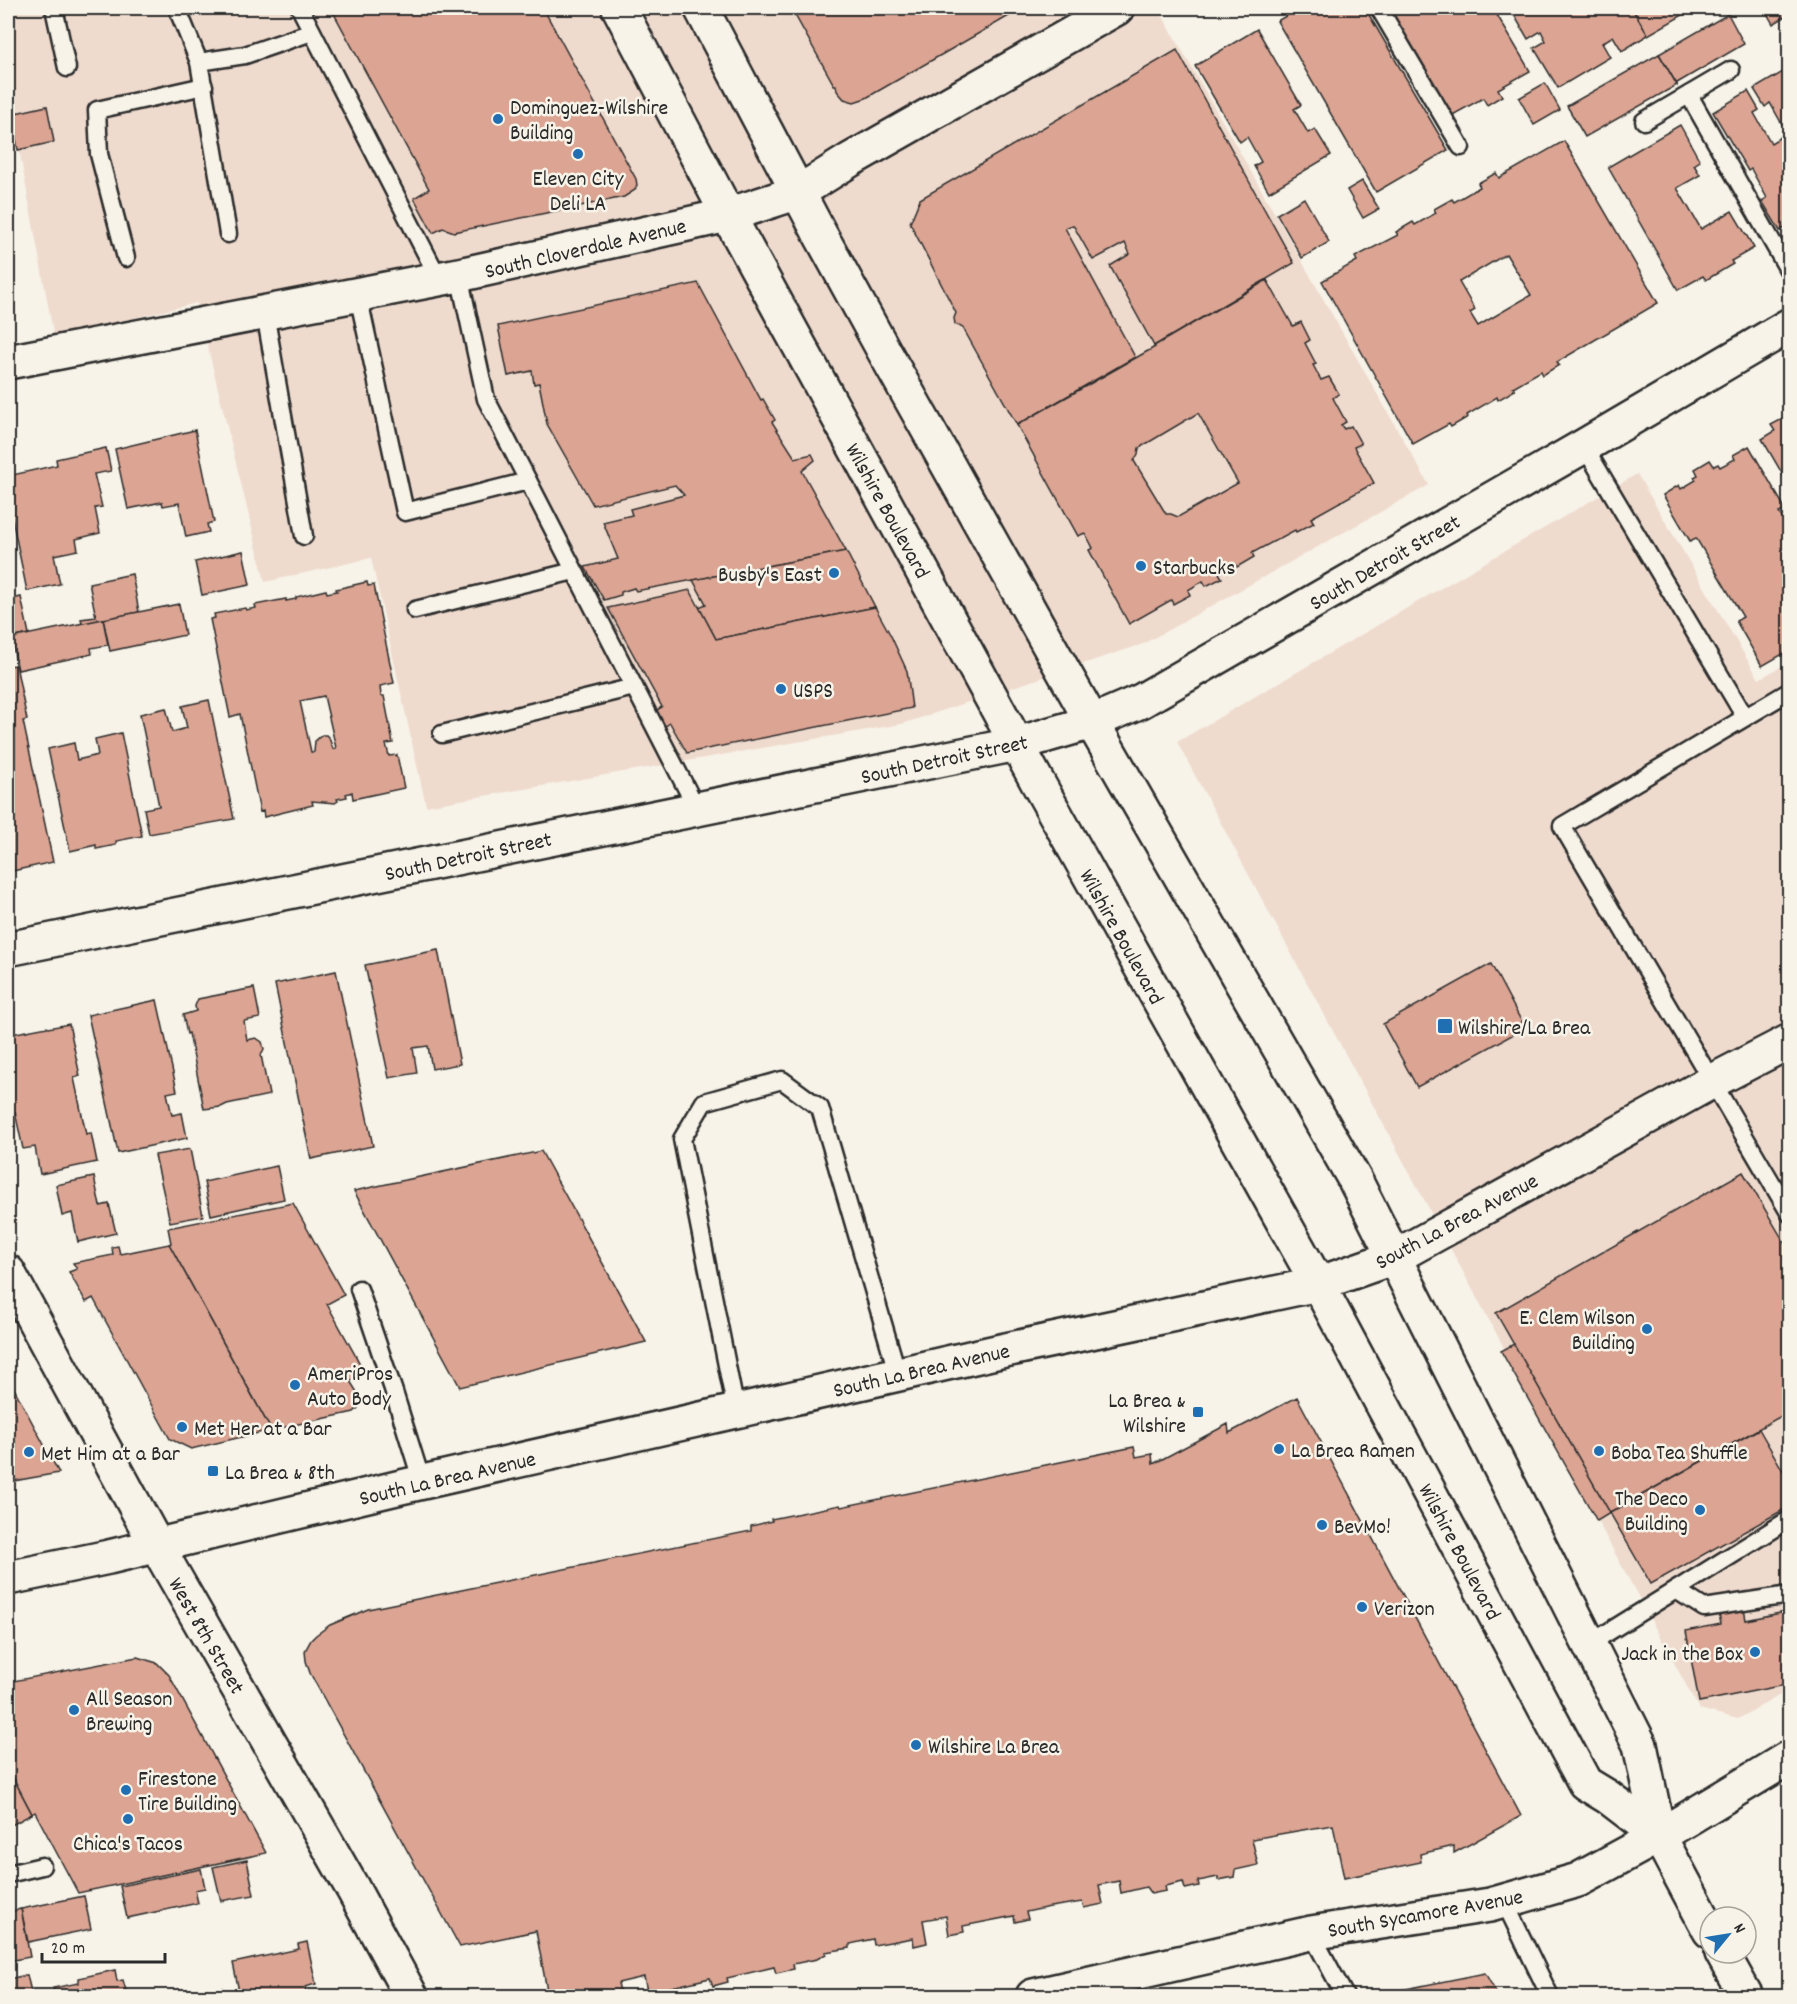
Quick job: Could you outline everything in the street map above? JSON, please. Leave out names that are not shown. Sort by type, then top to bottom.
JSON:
[{"type":"main road","name":"Wilshire Boulevard","points":[[619,8],[728,215],[1017,744],[1318,1284],[1585,1783],[1608,1797],[1659,1836]]},
{"type":"main road","name":"Wilshire Boulevard","points":[[701,8],[839,270],[1092,722],[1355,1180],[1640,1745],[1659,1836],[1698,1909]]},
{"type":"main road","name":"South Cloverdale Avenue","points":[[8,362],[449,277],[728,215],[799,192],[857,155],[1117,8]]},
{"type":"main road","name":"South Detroit Street","points":[[8,949],[1017,744],[1092,722],[1142,701],[1790,325]]},
{"type":"main road","name":"South La Brea Avenue","points":[[8,1578],[157,1546],[422,1482],[736,1411],[1318,1284],[1395,1257],[1711,1082],[1790,1041]]},
{"type":"main road","name":"West 8th Street","points":[[8,1272],[157,1546],[353,1888],[411,1996]]},
{"type":"main road","name":"South Sycamore Avenue","points":[[1033,1996],[1311,1933],[1490,1905],[1578,1880],[1659,1836],[1790,1757]]},
{"type":"main road","points":[[1729,1965],[1746,1996]]},
{"type":"lane","points":[[54,8],[67,68]]},
{"type":"lane","points":[[177,8],[199,63],[228,234]]},
{"type":"lane","points":[[300,8],[449,277],[486,399],[697,809]]},
{"type":"lane","points":[[1379,8],[1461,147]]},
{"type":"lane","points":[[199,63],[245,55],[312,32]]},
{"type":"lane","points":[[1644,121],[1731,70]]},
{"type":"lane","points":[[126,258],[99,154],[97,110],[204,86]]},
{"type":"lane","points":[[1689,95],[1790,273]]},
{"type":"lane","points":[[358,295],[405,512],[528,481]]},
{"type":"lane","points":[[265,313],[304,536]]},
{"type":"lane","points":[[1584,446],[1745,717]]},
{"type":"lane","points":[[415,610],[574,571]]},
{"type":"lane","points":[[442,734],[634,687]]},
{"type":"lane","points":[[1790,691],[1562,826],[1790,1214]]},
{"type":"lane","points":[[736,1411],[682,1139],[704,1102],[782,1080],[820,1108],[898,1375]]},
{"type":"lane","points":[[359,1289],[422,1482]]},
{"type":"lane","points":[[1589,1644],[1790,1519]]},
{"type":"lane","points":[[1676,1590],[1704,1608],[1790,1595]]},
{"type":"lane","points":[[8,1874],[42,1866]]},
{"type":"lane","points":[[1504,1901],[1550,1996]]},
{"type":"lane","points":[[1311,1933],[1345,1996]]},
{"type":"shaded area","points":[[8,8],[1158,8],[1429,485],[1143,644],[902,724],[426,806],[371,558],[265,582],[197,303],[54,337],[8,90]]},
{"type":"shaded area","points":[[1637,474],[1759,679],[1789,662],[1789,1690],[1738,1719],[1699,1709],[1177,742]]},
{"type":"building","name":"Dominguez-Wilshire Building","points":[[331,8],[543,8],[636,179],[635,190],[624,197],[454,232],[443,228],[433,233],[414,198],[429,189]]},
{"type":"building","points":[[791,8],[1023,8],[866,98],[854,102],[844,99],[837,91],[836,85]]},
{"type":"building","points":[[1300,8],[1365,8],[1448,150],[1376,192],[1277,21]]},
{"type":"building","points":[[1388,8],[1493,8],[1530,71],[1498,89],[1502,96],[1487,105],[1483,98],[1451,116]]},
{"type":"building","points":[[1510,8],[1632,8],[1648,35],[1622,51],[1613,36],[1602,43],[1610,57],[1558,88],[1534,48],[1546,41],[1541,31],[1528,39]]},
{"type":"building","points":[[1632,8],[1695,8],[1648,35]]},
{"type":"building","points":[[1764,8],[1790,8],[1790,14],[1773,24]]},
{"type":"building","points":[[1728,14],[1744,44],[1677,85],[1659,54]]},
{"type":"building","points":[[1257,29],[1301,105],[1294,109],[1308,133],[1315,129],[1331,155],[1269,192],[1254,166],[1261,162],[1247,137],[1240,142],[1195,66]]},
{"type":"building","points":[[1177,50],[1294,263],[1154,346],[1110,266],[1130,254],[1125,243],[1093,260],[1073,225],[1065,228],[1135,357],[1017,425],[963,328],[955,324],[956,313],[910,223],[920,199]]},
{"type":"building","points":[[1659,54],[1677,85],[1585,137],[1567,106]]},
{"type":"building","points":[[1788,69],[1790,72],[1790,225],[1780,231],[1762,201],[1767,198],[1751,169],[1748,171],[1713,112],[1748,91],[1759,110],[1754,113],[1771,143],[1787,133],[1770,103],[1765,107],[1754,89]]},
{"type":"building","points":[[1545,83],[1560,110],[1534,125],[1519,98]]},
{"type":"building","points":[[47,106],[54,142],[18,150],[11,114]]},
{"type":"building","points":[[1680,125],[1700,161],[1694,165],[1700,175],[1677,188],[1701,229],[1732,211],[1754,248],[1731,261],[1733,264],[1706,280],[1703,276],[1678,290],[1608,167]]},
{"type":"building","points":[[1564,141],[1658,303],[1557,362],[1559,365],[1543,375],[1541,371],[1513,387],[1515,390],[1498,400],[1497,397],[1451,427],[1449,424],[1413,444],[1322,281],[1357,261],[1355,257],[1398,235],[1396,232],[1413,222],[1415,225],[1436,213],[1434,209],[1452,199],[1454,202],[1480,187],[1478,183],[1496,173],[1499,178]],"holes":[[[1506,254],[1531,295],[1478,326],[1470,313],[1475,310],[1459,282]]]},
{"type":"building","points":[[1362,181],[1379,209],[1363,218],[1347,190]]},
{"type":"building","points":[[1304,198],[1329,242],[1302,258],[1277,214]]},
{"type":"building","points":[[1267,280],[1293,326],[1301,322],[1310,340],[1305,343],[1321,380],[1329,377],[1339,394],[1333,398],[1346,422],[1341,425],[1344,429],[1351,426],[1361,444],[1354,447],[1374,483],[1311,518],[1314,523],[1296,532],[1295,530],[1252,553],[1254,557],[1237,567],[1235,564],[1219,573],[1222,578],[1206,586],[1203,581],[1188,590],[1190,595],[1173,604],[1171,600],[1129,624],[1089,550],[1093,548],[1085,533],[1078,536],[1017,425]],"holes":[[[1198,413],[1238,483],[1178,517],[1166,514],[1134,461],[1139,448]]]},
{"type":"building","points":[[698,283],[761,400],[763,399],[775,420],[772,422],[795,458],[812,454],[815,460],[802,471],[846,551],[636,591],[634,588],[604,600],[585,567],[618,559],[603,522],[632,515],[630,509],[684,495],[675,485],[593,505],[547,424],[539,383],[534,384],[532,371],[508,376],[498,326]]},
{"type":"building","points":[[1790,415],[1790,487],[1762,439],[1775,431],[1771,425]]},
{"type":"building","points":[[195,430],[214,522],[207,524],[209,532],[186,537],[179,503],[163,506],[162,502],[128,509],[115,449]]},
{"type":"building","points":[[1749,446],[1786,510],[1779,513],[1790,530],[1790,650],[1762,666],[1736,621],[1743,617],[1696,538],[1690,541],[1663,495],[1679,485],[1681,489],[1696,480],[1694,477],[1698,475],[1695,469],[1710,460],[1714,466],[1718,464],[1720,467],[1735,459],[1733,455]]},
{"type":"building","points":[[106,448],[111,471],[94,474],[102,507],[95,508],[100,533],[76,539],[78,550],[54,555],[60,584],[27,591],[8,499],[8,476],[57,465],[56,459]]},
{"type":"building","points":[[243,551],[250,585],[202,595],[195,562]]},
{"type":"building","points":[[846,551],[875,607],[716,639],[699,607],[706,604],[693,580]]},
{"type":"building","points":[[132,574],[139,612],[82,624],[81,619],[96,617],[89,583]]},
{"type":"building","points":[[367,582],[368,586],[374,585],[394,683],[380,686],[393,743],[386,744],[389,756],[397,755],[404,788],[353,799],[352,792],[346,794],[347,797],[337,799],[335,803],[312,801],[313,805],[264,817],[263,811],[260,812],[240,714],[230,717],[210,619],[215,618],[214,614],[256,608],[255,605],[296,599],[296,597],[326,590],[327,593],[337,591],[336,589]],"holes":[[[324,696],[336,748],[333,749],[329,738],[322,735],[315,741],[314,752],[311,752],[300,701]]]},
{"type":"building","name":"USPS","points":[[690,590],[716,639],[875,607],[907,671],[912,708],[687,753],[670,723],[664,727],[655,711],[662,707],[608,608]]},
{"type":"building","points":[[21,597],[29,634],[11,638],[10,635],[8,636],[8,600]]},
{"type":"building","points":[[179,604],[185,635],[110,651],[103,619]]},
{"type":"building","points":[[103,619],[108,645],[91,648],[92,654],[18,670],[11,638]]},
{"type":"building","points":[[16,665],[27,720],[23,721],[53,862],[8,872],[8,666]]},
{"type":"building","points":[[209,700],[234,819],[149,834],[144,809],[159,806],[140,714],[166,708],[172,732],[187,728],[182,706]]},
{"type":"building","points":[[121,733],[142,836],[116,841],[116,845],[96,849],[96,845],[70,851],[48,749],[74,743],[77,760],[98,755],[95,739]]},
{"type":"building","points":[[438,950],[460,1064],[432,1069],[428,1046],[413,1048],[417,1073],[389,1078],[365,965]]},
{"type":"building","points":[[1491,964],[1525,1028],[1417,1087],[1383,1024]]},
{"type":"building","points":[[336,971],[373,1146],[311,1159],[275,984]]},
{"type":"building","points":[[254,988],[260,1018],[244,1021],[247,1040],[256,1038],[262,1042],[264,1049],[261,1055],[269,1095],[204,1109],[189,1033],[187,1034],[183,1015],[196,1011],[195,1006],[198,999]]},
{"type":"building","points":[[157,1000],[177,1091],[167,1093],[172,1115],[182,1113],[187,1138],[118,1153],[88,1015]]},
{"type":"building","points":[[69,1024],[80,1076],[74,1078],[86,1134],[91,1133],[97,1162],[40,1174],[35,1147],[23,1149],[15,1112],[8,1112],[8,1037],[12,1036],[11,1034]]},
{"type":"building","points":[[190,1149],[203,1216],[170,1222],[155,1155]]},
{"type":"building","points":[[541,1151],[646,1342],[460,1387],[354,1191]]},
{"type":"building","points":[[277,1166],[284,1199],[211,1215],[204,1182]]},
{"type":"building","name":"E. Clem Wilson Building","points":[[1743,1172],[1790,1252],[1790,1411],[1610,1513],[1496,1313]]},
{"type":"building","points":[[94,1177],[100,1206],[109,1204],[116,1233],[78,1242],[72,1213],[62,1216],[56,1185]]},
{"type":"building","points":[[293,1203],[344,1295],[327,1304],[365,1373],[350,1381],[360,1402],[354,1412],[271,1430],[169,1244],[171,1243],[168,1228]]},
{"type":"building","points":[[169,1244],[271,1430],[191,1449],[170,1439],[93,1298],[86,1302],[69,1272],[77,1269],[73,1263],[113,1255],[112,1247],[118,1246],[120,1254]]},
{"type":"building","points":[[1514,1344],[1610,1513],[1597,1521],[1501,1351]]},
{"type":"building","points":[[8,1377],[59,1473],[8,1482]]},
{"type":"building","name":"Wilshire La Brea","points":[[1297,1397],[1521,1816],[1454,1853],[1454,1846],[1420,1854],[1421,1862],[1344,1878],[1333,1825],[1252,1839],[1258,1865],[1235,1870],[1234,1877],[1198,1881],[1199,1886],[1185,1889],[1183,1882],[1165,1886],[1166,1891],[1151,1894],[1146,1887],[1121,1893],[1119,1881],[1099,1885],[1103,1904],[1084,1908],[1082,1902],[1050,1907],[1026,1912],[1028,1919],[1015,1922],[1014,1916],[963,1926],[964,1932],[949,1935],[946,1916],[923,1920],[927,1943],[914,1946],[913,1938],[874,1945],[873,1939],[850,1944],[850,1948],[825,1952],[826,1954],[817,1959],[793,1964],[794,1969],[776,1973],[774,1967],[727,1978],[728,1982],[713,1986],[710,1978],[663,1989],[663,1995],[657,1996],[648,1996],[644,1977],[618,1983],[621,1996],[548,1996],[536,1931],[460,1947],[310,1673],[306,1661],[305,1651],[316,1635],[330,1625],[368,1609],[751,1531],[751,1526],[772,1521],[771,1519],[840,1505],[841,1507],[1134,1447],[1136,1457],[1152,1454],[1153,1464],[1228,1424],[1229,1433]]},
{"type":"building","name":"The Deco Building","points":[[1759,1429],[1790,1483],[1790,1506],[1651,1584],[1610,1513]]},
{"type":"building","points":[[1744,1609],[1746,1620],[1790,1611],[1790,1684],[1699,1702],[1686,1631],[1721,1624],[1719,1614]]},
{"type":"building","name":"Firestone Tire Building","points":[[137,1657],[157,1663],[169,1675],[266,1853],[78,1893],[35,1812],[32,1814],[8,1768],[8,1682]]},
{"type":"building","points":[[8,1768],[32,1814],[8,1827]]},
{"type":"building","points":[[1790,1827],[1790,1843],[1783,1831]]},
{"type":"building","points":[[247,1860],[254,1895],[221,1901],[213,1867]]},
{"type":"building","points":[[201,1869],[205,1888],[195,1890],[198,1903],[127,1918],[120,1886]]},
{"type":"building","points":[[84,1896],[91,1929],[28,1942],[21,1909]]},
{"type":"building","points":[[21,1909],[30,1957],[8,1961],[8,1912]]},
{"type":"building","points":[[307,1942],[316,1984],[305,1987],[307,1996],[240,1996],[233,1963],[299,1949],[298,1944]]},
{"type":"building","points":[[115,1970],[117,1981],[123,1980],[127,1994],[124,1996],[55,1996],[53,1988],[79,1983],[79,1978]]},
{"type":"building","points":[[1485,1973],[1498,1996],[1376,1995]]},
{"type":"building","points":[[27,1975],[32,1996],[8,1996],[8,1979]]},
{"type":"building","points":[[222,1988],[224,1996],[172,1996],[196,1993]]},
{"type":"place","name":"Dominguez-Wilshire Building","points":[[498,119]]},
{"type":"place","name":"Eleven City Deli LA","points":[[578,154]]},
{"type":"place","name":"Starbucks","points":[[1141,566]]},
{"type":"place","name":"Busby's East","points":[[834,573]]},
{"type":"place","name":"USPS","points":[[781,689]]},
{"type":"place","name":"Wilshire/La Brea","points":[[1445,1026]]},
{"type":"place","name":"E. Clem Wilson Building","points":[[1647,1329]]},
{"type":"place","name":"AmeriPros Auto Body","points":[[295,1385]]},
{"type":"place","name":"La Brea & Wilshire","points":[[1198,1412]]},
{"type":"place","name":"Met Her at a Bar","points":[[182,1427]]},
{"type":"place","name":"La Brea Ramen","points":[[1279,1449]]},
{"type":"place","name":"Boba Tea Shuffle","points":[[1599,1451]]},
{"type":"place","name":"Met Him at a Bar","points":[[29,1452]]},
{"type":"place","name":"La Brea & 8th","points":[[213,1471]]},
{"type":"place","name":"The Deco Building","points":[[1700,1510]]},
{"type":"place","name":"BevMo!","points":[[1322,1525]]},
{"type":"place","name":"Verizon","points":[[1362,1607]]},
{"type":"place","name":"Jack in the Box","points":[[1755,1652]]},
{"type":"place","name":"All Season Brewing","points":[[74,1710]]},
{"type":"place","name":"Wilshire La Brea","points":[[916,1745]]},
{"type":"place","name":"Firestone Tire Building","points":[[126,1790]]},
{"type":"place","name":"Chica's Tacos","points":[[128,1819]]}]
